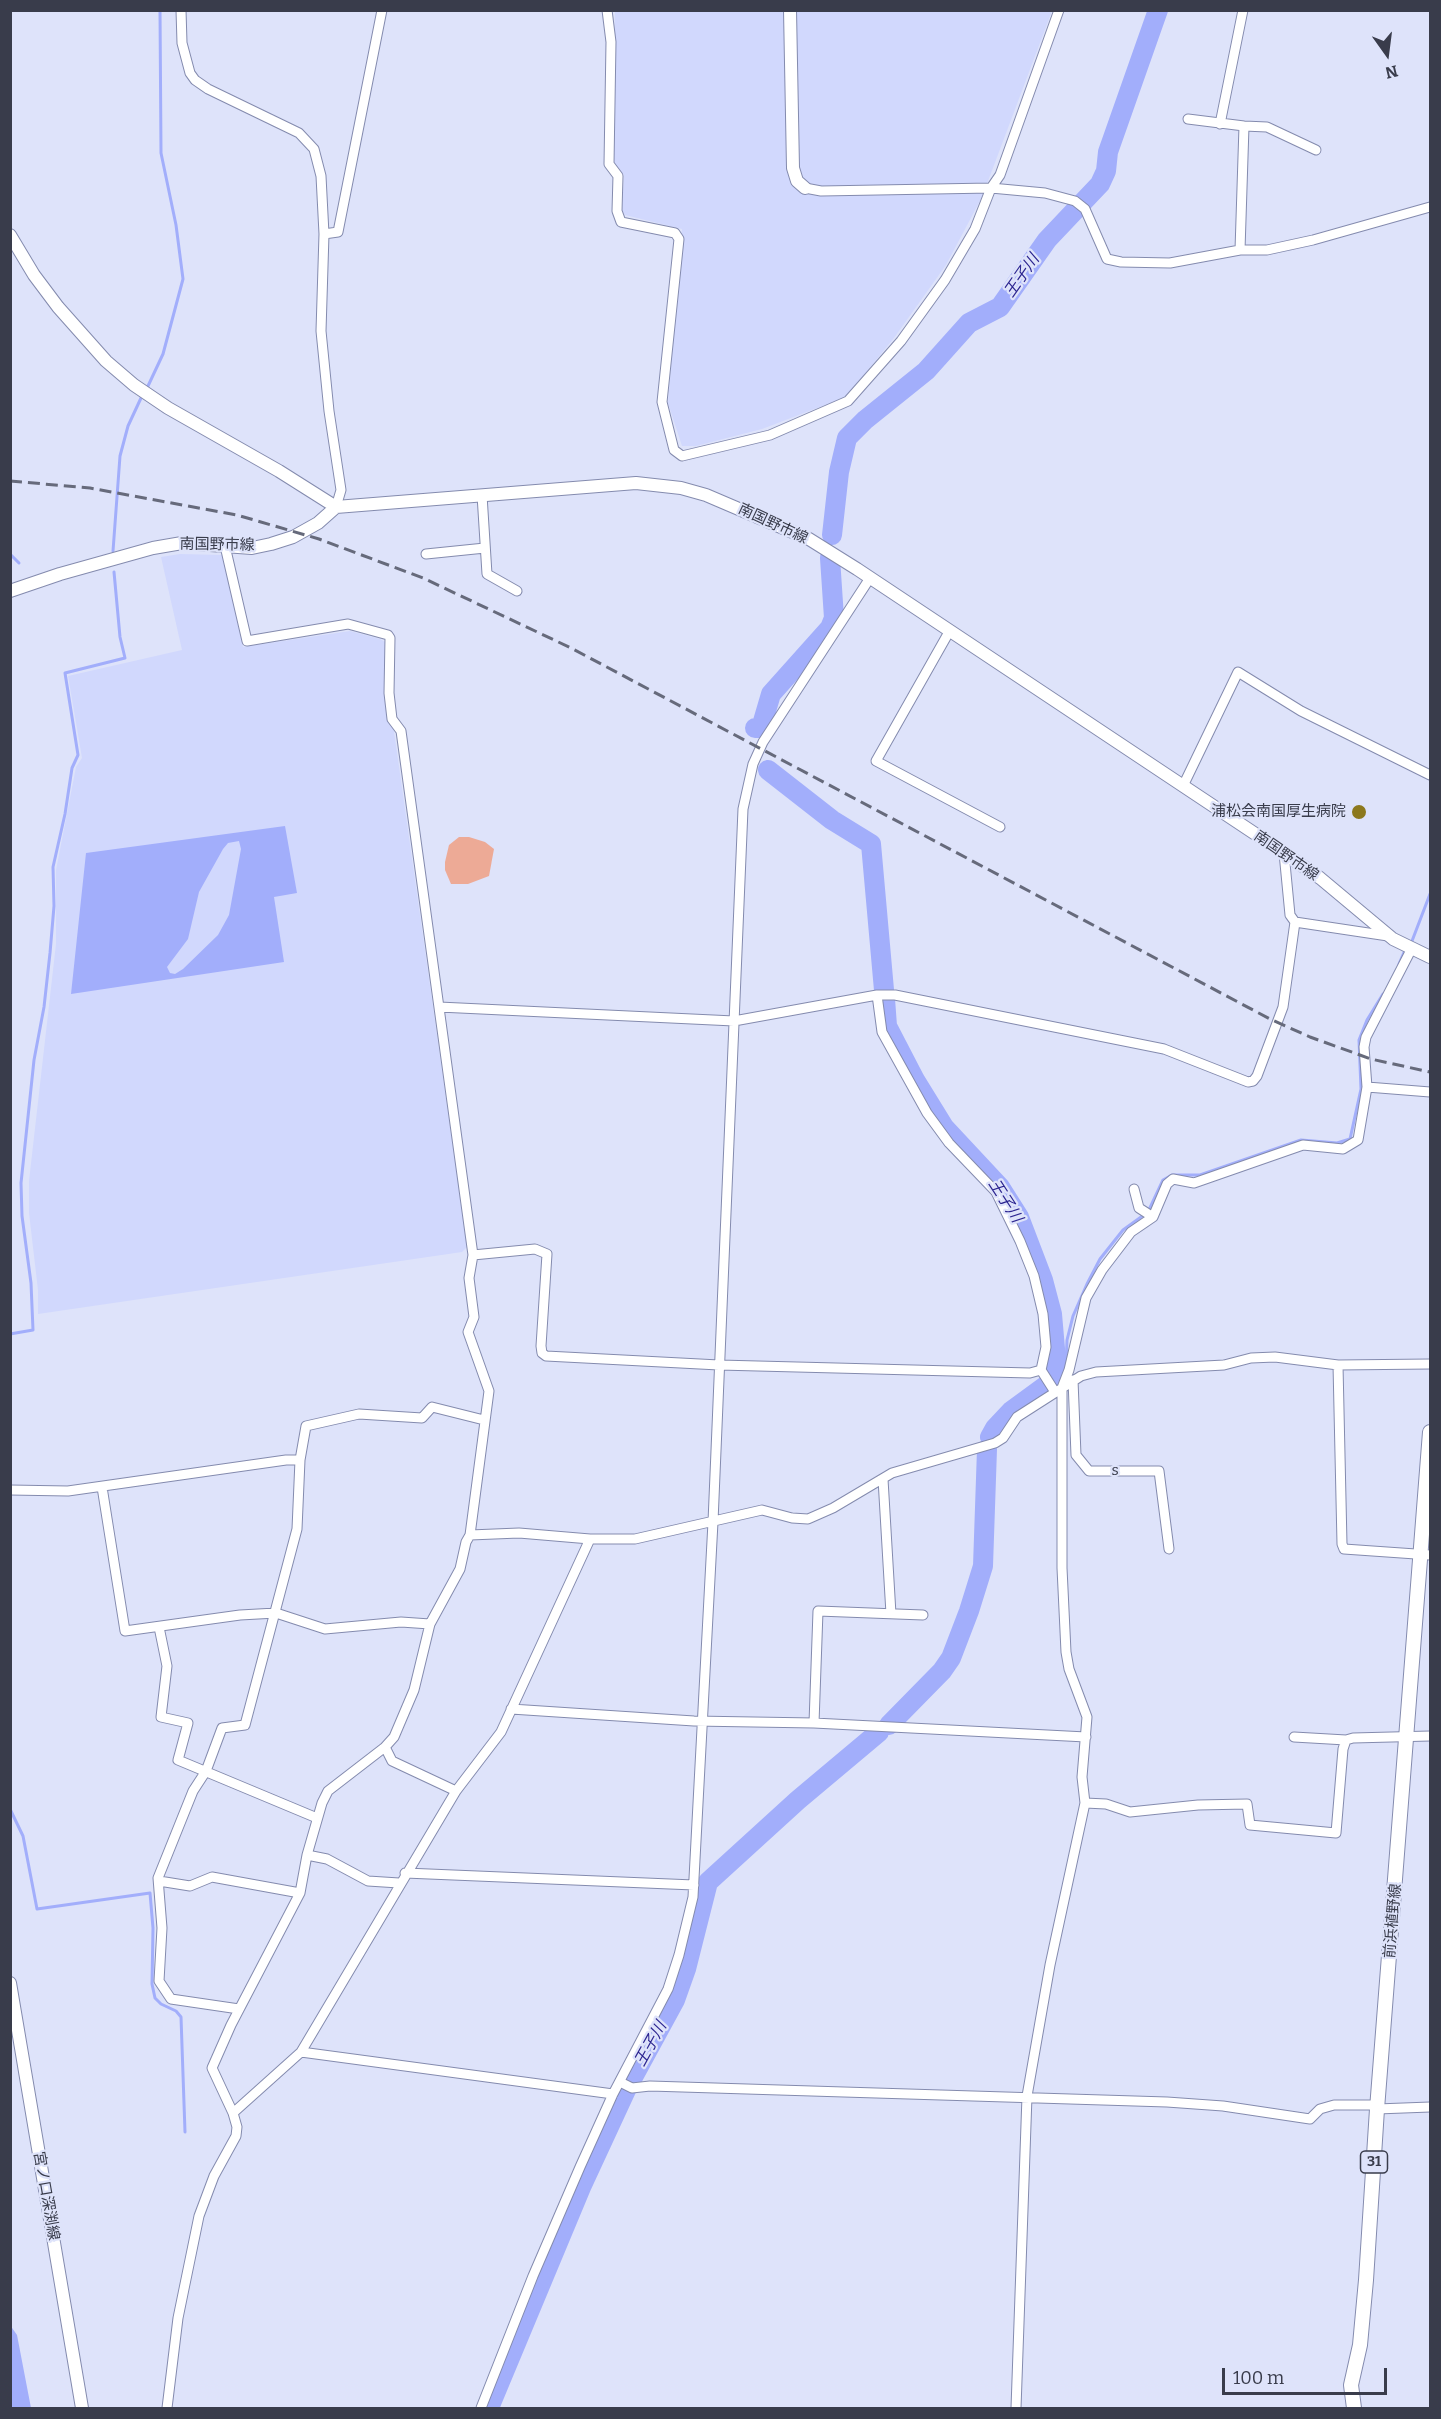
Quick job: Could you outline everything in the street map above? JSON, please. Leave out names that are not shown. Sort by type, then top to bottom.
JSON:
[{"type":"main road","points":[[790,10],[793,168],[796,181],[805,188]]},
{"type":"main road","points":[[10,235],[34,275],[58,307],[106,361],[134,385],[168,408],[279,471],[336,507]]},
{"type":"main road","name":"南国野市線","points":[[10,591],[60,574],[153,548],[182,543],[252,548],[293,537],[318,523],[336,507],[636,483],[706,495],[809,539],[1284,853],[1320,878],[1388,936],[1431,957]]},
{"type":"main road","name":"前浜植野線","points":[[1354,2409],[1351,2385],[1360,2345],[1366,2280],[1377,2109],[1408,1737],[1426,1555],[1431,1432]]},
{"type":"main road","name":"宮ノ口深渕線","points":[[10,1983],[82,2409]]},
{"type":"street","points":[[180,10],[182,43],[190,73],[195,80],[208,89],[299,133],[314,149],[321,176],[324,234],[321,331],[329,411],[341,490],[336,507]]},
{"type":"street","points":[[324,234],[339,232],[382,10]]},
{"type":"street","points":[[607,10],[611,42],[609,164],[618,176],[616,211],[621,222],[675,233],[679,239],[662,402],[674,450],[682,456],[770,435],[848,401],[901,341],[945,280],[975,229],[991,188],[1000,175],[1059,10]]},
{"type":"street","points":[[1220,124],[1243,10]]},
{"type":"street","points":[[1188,119],[1273,129],[1316,150]]},
{"type":"street","points":[[1240,250],[1245,126]]},
{"type":"street","points":[[805,188],[821,191],[991,188],[1045,193],[1075,201],[1084,208],[1107,259],[1170,263],[1240,250],[1267,250],[1313,240],[1431,207]]},
{"type":"street","points":[[483,495],[487,574],[516,591]]},
{"type":"street","points":[[167,2409],[178,2318],[199,2216],[214,2176],[236,2136],[237,2127],[233,2113],[212,2068],[239,2009],[300,1893],[317,1818],[328,1791],[385,1747],[394,1737],[414,1690],[430,1624],[458,1575],[470,1535],[489,1391],[468,1332],[474,1317],[469,1278],[473,1255],[400,731],[392,719],[389,693],[389,637],[348,624],[247,641],[225,546]]},
{"type":"street","points":[[426,554],[485,548]]},
{"type":"street","points":[[481,2409],[533,2276],[614,2094],[626,2085],[660,2008],[672,1977],[687,1920],[694,1885],[713,1522],[743,809],[753,764],[770,730],[870,578]]},
{"type":"street","points":[[949,632],[876,761],[1000,827]]},
{"type":"street","points":[[1183,786],[1238,672],[1301,711],[1431,775]]},
{"type":"street","points":[[439,1007],[734,1021],[877,995],[895,995],[1164,1049],[1248,1082],[1253,1081],[1257,1076],[1283,1007],[1295,922],[1290,915],[1284,853]]},
{"type":"street","points":[[1295,922],[1388,936]]},
{"type":"street","points":[[1016,2409],[1027,2096],[1050,1965],[1085,1803],[1082,1777],[1087,1717],[1069,1669],[1066,1652],[1058,1390],[1069,1370],[1086,1298],[1102,1270],[1131,1232],[1153,1217],[1167,1184],[1173,1179],[1194,1183],[1303,1145],[1343,1149],[1350,1147],[1358,1140],[1367,1087],[1364,1047],[1366,1037],[1412,948]]},
{"type":"street","points":[[877,995],[882,1032],[927,1113],[949,1143],[996,1192],[1020,1241],[1034,1276],[1043,1314],[1046,1347],[1041,1370]]},
{"type":"street","points":[[1367,1087],[1431,1092]]},
{"type":"street","points":[[1134,1189],[1139,1208],[1153,1217]]},
{"type":"street","points":[[473,1255],[535,1249],[547,1254],[541,1346],[542,1353],[546,1356],[719,1365],[1030,1373],[1041,1370]]},
{"type":"street","points":[[470,1535],[519,1533],[590,1539],[635,1539],[762,1510],[792,1518],[808,1519],[904,1470],[995,1443],[1003,1438],[1017,1417],[1073,1380],[1096,1372],[1224,1365],[1251,1358],[1300,1359],[1338,1365],[1431,1364]]},
{"type":"street","points":[[1338,1365],[1342,1544],[1344,1549],[1426,1555]]},
{"type":"street","points":[[1041,1370],[1058,1390]]},
{"type":"street","name":"s","points":[[1073,1380],[1076,1455],[1089,1471],[1159,1471],[1169,1549]]},
{"type":"street","points":[[239,2009],[171,1999],[159,1981],[162,1928],[159,1881],[193,1791],[206,1771],[222,1728],[244,1725],[297,1529],[300,1460],[306,1426],[359,1414],[422,1418],[432,1407],[484,1420]]},
{"type":"street","points":[[10,1490],[68,1491],[286,1460],[300,1460]]},
{"type":"street","points":[[883,1479],[891,1614]]},
{"type":"street","points":[[102,1487],[125,1631],[276,1613],[325,1629],[408,1621],[430,1624]]},
{"type":"street","points":[[233,2113],[301,2052],[399,1883],[456,1791],[501,1732],[590,1539]]},
{"type":"street","points":[[814,1723],[818,1611],[923,1615]]},
{"type":"street","points":[[159,1627],[167,1666],[160,1717],[188,1724],[178,1761],[317,1818]]},
{"type":"street","points":[[511,1709],[1086,1737]]},
{"type":"street","points":[[1294,1737],[1346,1740],[1431,1736]]},
{"type":"street","points":[[1085,1803],[1106,1804],[1130,1812],[1198,1805],[1247,1804],[1250,1825],[1336,1833],[1343,1749],[1346,1740]]},
{"type":"street","points":[[385,1747],[392,1761],[456,1791]]},
{"type":"street","points":[[307,1855],[327,1859],[368,1881],[399,1883]]},
{"type":"street","points":[[405,1873],[694,1885]]},
{"type":"street","points":[[159,1881],[190,1886],[212,1876],[300,1893]]},
{"type":"street","points":[[301,2052],[614,2094]]},
{"type":"street","points":[[626,2085],[1027,2096],[1223,2106],[1310,2119],[1320,2109],[1334,2105],[1371,2104],[1377,2109],[1431,2107]]},
{"type":"shaded area","points":[[615,11],[1052,11],[982,197],[946,265],[894,338],[846,397],[762,429],[696,446],[682,446],[668,403],[682,229],[625,215],[622,210],[624,175],[612,163]]},
{"type":"shaded area","points":[[180,554],[222,555],[243,647],[350,631],[385,642],[384,693],[387,718],[394,731],[467,1247],[462,1252],[38,1314],[38,1290],[29,1213],[29,1181],[56,944],[56,870],[76,767],[82,758],[68,676],[182,650],[161,557]]},
{"type":"shaded area","points":[[459,837],[469,837],[485,842],[494,849],[489,876],[468,884],[451,884],[445,870],[445,862],[449,845]]},
{"type":"water","points":[[285,826],[297,893],[274,897],[284,962],[71,994],[86,853]],"holes":[[[239,841],[241,849],[229,915],[218,935],[183,969],[175,974],[170,973],[167,967],[188,939],[199,892],[223,849],[228,843]]]},
{"type":"water","points":[[10,2325],[17,2335],[31,2408],[11,2408]]},
{"type":"waterway","points":[[148,386],[163,354],[183,279],[176,225],[161,153],[160,10]]},
{"type":"waterway","name":"王子川","points":[[832,535],[839,472],[847,438],[865,420],[926,371],[969,323],[1000,307],[1047,240],[1100,184],[1106,171],[1108,152],[1158,10]]},
{"type":"waterway","points":[[113,551],[120,456],[128,426],[141,398]]},
{"type":"waterway","points":[[10,554],[19,563]]},
{"type":"waterway","name":"王子川","points":[[755,728],[761,728],[771,694],[830,628],[834,618],[830,558]]},
{"type":"waterway","points":[[10,1334],[33,1330],[31,1283],[22,1216],[21,1183],[34,1060],[44,1007],[50,953],[54,906],[53,867],[72,768],[78,755],[65,673],[125,658],[120,637],[114,572]]},
{"type":"waterway","name":"王子川","points":[[768,770],[832,820],[871,844],[884,990]]},
{"type":"waterway","points":[[1412,941],[1430,894]]},
{"type":"waterway","points":[[1399,964],[1405,950]]},
{"type":"waterway","points":[[1052,1381],[1063,1372],[1066,1365],[1067,1340],[1073,1316],[1100,1259],[1123,1230],[1148,1212],[1163,1180],[1172,1175],[1200,1175],[1301,1140],[1337,1143],[1350,1139],[1361,1089],[1359,1040],[1367,1020],[1383,994]]},
{"type":"waterway","name":"王子川","points":[[885,999],[887,1026],[915,1080],[944,1127],[1000,1187],[1019,1217],[1043,1280],[1052,1314],[1056,1360],[1052,1381],[1011,1411],[990,1437]]},
{"type":"waterway","name":"王子川","points":[[889,1725],[942,1671],[951,1658],[969,1611],[983,1566],[987,1449]]},
{"type":"waterway","name":"王子川","points":[[489,2408],[582,2185],[626,2090],[675,2000],[686,1969],[708,1882],[798,1800],[879,1732]]},
{"type":"waterway","points":[[10,1809],[23,1836],[37,1909],[150,1893],[153,1928],[152,1984],[155,1998],[161,2004],[176,2011],[181,2017],[185,2132]]},
{"type":"railway","points":[[10,481],[90,488],[237,515],[319,539],[423,578],[571,648],[1270,1019],[1310,1037],[1371,1059],[1430,1072]]},
{"type":"place","name":"浦松会南国厚生病院","points":[[1359,812]]}]
